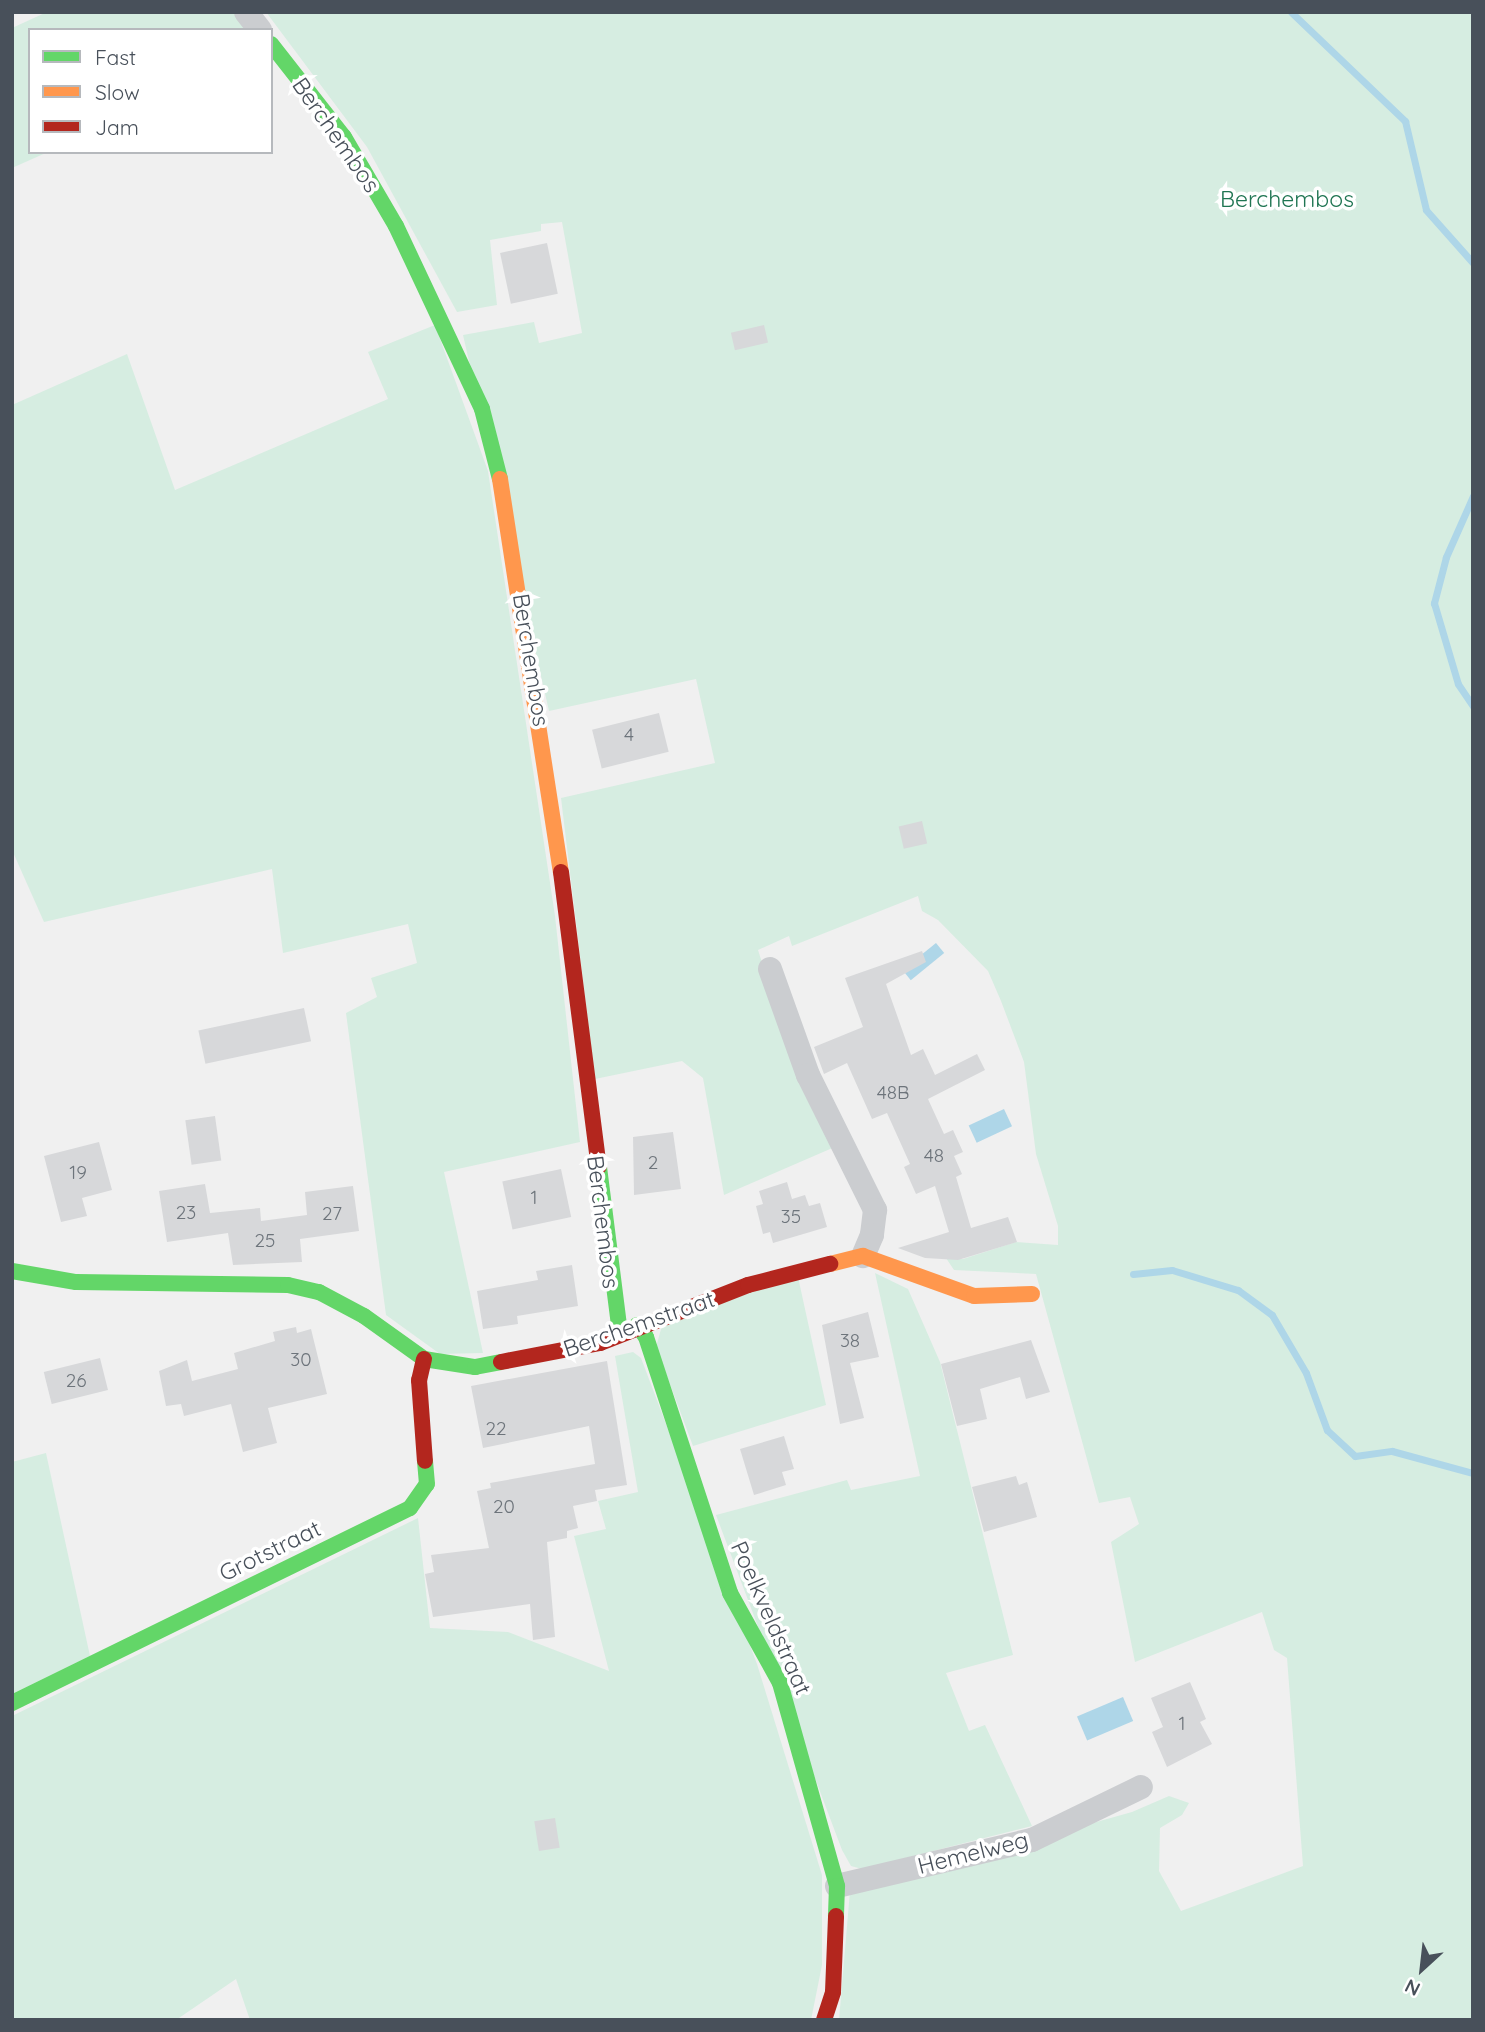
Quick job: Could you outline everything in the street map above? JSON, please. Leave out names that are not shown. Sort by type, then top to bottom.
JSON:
[{"type":"street","points":[[246,12],[258,28]]},
{"type":"street","name":"Berchembos","points":[[273,47],[344,137],[397,226],[482,409],[503,489],[552,798],[620,1333]]},
{"type":"street","points":[[770,969],[808,1075],[875,1210],[873,1234],[863,1256],[974,1296],[997,1298],[1032,1294]]},
{"type":"street","name":"Berchemstraat","points":[[12,1271],[76,1282],[299,1287],[319,1292],[364,1316],[425,1359],[475,1367],[580,1348],[748,1285],[863,1256]]},
{"type":"street","name":"Poelkveldstraat","points":[[637,1325],[646,1337],[730,1593],[780,1683],[837,1885],[833,1993],[824,2020]]},
{"type":"street","name":"Grotstraat","points":[[12,1703],[410,1508],[427,1484],[419,1380],[425,1359]]},
{"type":"street","name":"Hemelweg","points":[[837,1885],[1032,1840],[1141,1787]]},
{"type":"green space","points":[[47,12],[238,12],[250,28],[28,28],[28,154],[44,154],[12,168],[12,28]]},
{"type":"green space","points":[[266,12],[1473,12],[1473,2020],[839,2020],[850,1891],[1132,1812],[1169,1796],[1189,1803],[1182,1815],[1160,1828],[1159,1871],[1181,1911],[1303,1866],[1287,1658],[1274,1650],[1262,1612],[1135,1662],[1111,1542],[1139,1524],[1130,1497],[1099,1503],[1036,1274],[954,1270],[946,1258],[963,1259],[1016,1242],[1058,1245],[1058,1226],[1036,1154],[1024,1062],[1001,1001],[988,971],[938,920],[922,911],[918,896],[792,946],[789,936],[758,950],[782,1025],[837,1146],[724,1195],[703,1078],[682,1061],[595,1079],[561,798],[715,763],[696,679],[549,711],[463,335],[534,322],[539,343],[582,333],[562,222],[541,224],[541,231],[490,240],[497,305],[457,312],[367,147]]},
{"type":"green space","points":[[435,325],[488,471],[555,916],[580,1142],[444,1172],[483,1353],[440,1354],[386,1315],[346,1013],[377,997],[371,978],[417,963],[408,924],[283,953],[272,869],[44,922],[12,850],[12,405],[127,354],[175,490],[388,399],[368,352]]},
{"type":"green space","points":[[875,1273],[908,1289],[940,1362],[1013,1655],[946,1673],[969,1731],[985,1725],[1032,1826],[862,1869],[851,1866],[842,1850],[716,1515],[847,1480],[851,1490],[920,1476]]},
{"type":"green space","points":[[798,1277],[826,1405],[693,1446],[656,1347],[663,1322]]},
{"type":"green space","points":[[633,1352],[641,1358],[757,1664],[822,1875],[822,1965],[811,2020],[250,2020],[236,1979],[176,2020],[12,2020],[12,1716],[418,1518],[430,1628],[508,1632],[609,1671],[574,1536],[606,1529],[598,1501],[638,1492],[615,1356]]},
{"type":"green space","points":[[46,1453],[90,1656],[12,1694],[12,1462]]},
{"type":"water","points":[[936,943],[944,953],[911,980],[903,970]]},
{"type":"water","points":[[1004,1109],[1012,1126],[977,1143],[969,1125]]},
{"type":"water","points":[[1123,1697],[1133,1721],[1087,1740],[1077,1717]]},
{"type":"building","points":[[547,243],[558,294],[511,304],[500,253]]},
{"type":"building","points":[[764,325],[768,343],[735,350],[731,333]]},
{"type":"building","points":[[659,713],[669,752],[602,769],[592,730]]},
{"type":"building","points":[[922,821],[927,843],[904,849],[899,826]]},
{"type":"building","points":[[922,951],[926,962],[886,984],[911,1055],[923,1049],[935,1075],[977,1054],[985,1070],[928,1099],[944,1134],[953,1130],[963,1152],[954,1156],[962,1174],[956,1177],[971,1228],[1008,1217],[1017,1242],[958,1260],[925,1258],[898,1248],[949,1232],[935,1186],[916,1194],[904,1167],[910,1164],[887,1113],[872,1119],[847,1063],[824,1074],[814,1047],[863,1027],[845,978]]},
{"type":"building","points":[[304,1008],[311,1041],[205,1064],[198,1030]]},
{"type":"building","points":[[215,1116],[221,1161],[192,1165],[185,1120]]},
{"type":"building","points":[[673,1132],[681,1189],[634,1195],[633,1137]]},
{"type":"building","points":[[99,1142],[112,1190],[82,1198],[87,1216],[61,1222],[44,1156]]},
{"type":"building","points":[[561,1169],[571,1217],[512,1229],[502,1181]]},
{"type":"building","points":[[787,1182],[792,1199],[805,1195],[809,1206],[820,1203],[827,1227],[773,1243],[770,1232],[763,1234],[756,1206],[763,1204],[759,1191]]},
{"type":"building","points":[[205,1184],[210,1213],[260,1208],[261,1221],[307,1215],[305,1192],[353,1186],[359,1231],[300,1239],[302,1262],[233,1265],[228,1233],[167,1242],[159,1191]]},
{"type":"building","points":[[572,1265],[578,1306],[517,1316],[518,1324],[483,1329],[477,1291],[538,1280],[536,1271]]},
{"type":"building","points":[[868,1312],[879,1357],[850,1363],[864,1418],[840,1424],[822,1325]]},
{"type":"building","points":[[296,1327],[297,1333],[311,1329],[327,1394],[268,1408],[277,1443],[243,1452],[231,1404],[184,1416],[181,1404],[166,1406],[159,1371],[187,1360],[192,1381],[238,1369],[234,1353],[275,1341],[273,1332]]},
{"type":"building","points":[[1031,1340],[1050,1392],[1026,1399],[1020,1377],[980,1389],[987,1419],[957,1426],[941,1364]]},
{"type":"building","points":[[100,1358],[108,1390],[52,1404],[44,1372]]},
{"type":"building","points":[[607,1361],[627,1485],[595,1490],[597,1501],[573,1506],[578,1528],[567,1531],[567,1538],[547,1542],[555,1637],[533,1640],[530,1604],[433,1617],[425,1574],[434,1572],[431,1555],[489,1548],[477,1491],[491,1488],[490,1483],[595,1464],[589,1426],[483,1448],[471,1386]]},
{"type":"building","points":[[784,1436],[794,1469],[782,1472],[786,1485],[754,1495],[740,1449]]},
{"type":"building","points":[[1016,1476],[1019,1485],[1027,1482],[1037,1517],[984,1532],[972,1487]]},
{"type":"building","points":[[1190,1682],[1206,1719],[1200,1722],[1212,1744],[1167,1767],[1152,1732],[1163,1727],[1151,1698]]},
{"type":"building","points":[[555,1818],[560,1848],[539,1851],[534,1821]]},
{"type":"waterway","points":[[1291,12],[1405,121],[1426,210],[1473,263]]},
{"type":"waterway","points":[[1473,496],[1446,557],[1434,603],[1458,684],[1473,706]]},
{"type":"waterway","points":[[1133,1274],[1172,1270],[1238,1290],[1272,1315],[1306,1373],[1327,1430],[1355,1456],[1392,1451],[1473,1473]]},
{"type":"traffic: fast","points":[[273,47],[344,137],[396,226],[482,409],[500,479]]},
{"type":"traffic: fast","points":[[599,1167],[620,1333]]},
{"type":"traffic: fast","points":[[12,1271],[76,1282],[288,1285],[319,1292],[364,1316],[424,1359],[475,1367],[501,1362]]},
{"type":"traffic: fast","points":[[637,1325],[646,1337],[730,1593],[780,1683],[837,1886],[836,1916]]},
{"type":"traffic: fast","points":[[12,1703],[410,1508],[427,1484],[425,1461]]},
{"type":"traffic: slow","points":[[500,479],[561,872]]},
{"type":"traffic: slow","points":[[830,1264],[863,1256],[974,1296],[1032,1294]]},
{"type":"traffic: jam","points":[[561,872],[599,1167]]},
{"type":"traffic: jam","points":[[501,1362],[600,1343],[748,1285],[830,1264]]},
{"type":"traffic: jam","points":[[424,1359],[419,1380],[425,1461]]},
{"type":"traffic: jam","points":[[824,2020],[833,1992],[836,1916]]}]
